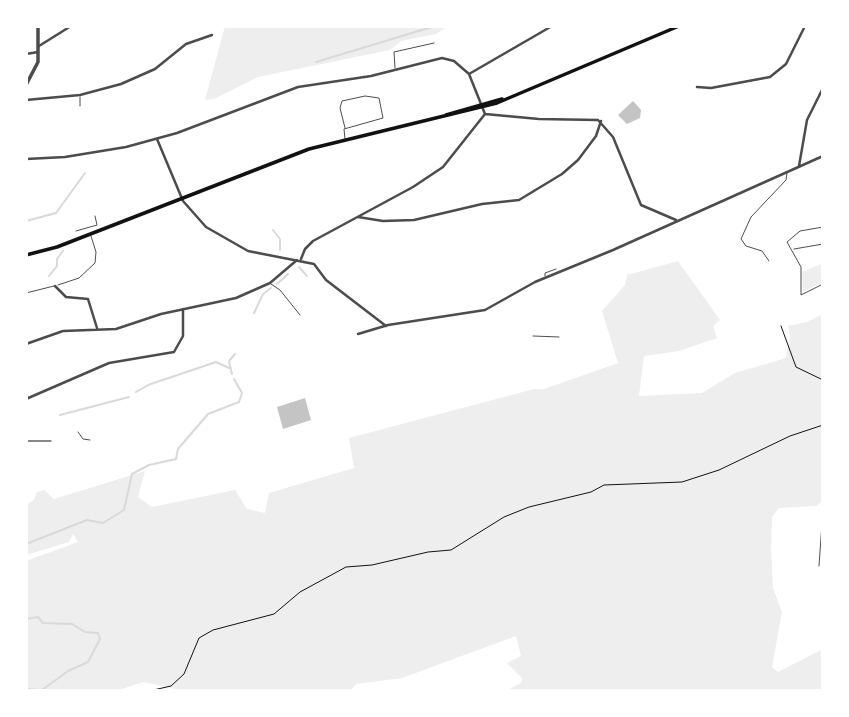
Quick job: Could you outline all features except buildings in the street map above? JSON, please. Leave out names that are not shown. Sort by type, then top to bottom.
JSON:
[{"type":"main road","points":[[26,255],[48,250],[304,151],[503,99],[676,27]]},
{"type":"street","points":[[26,85],[36,69],[38,26]]},
{"type":"street","points":[[39,46],[71,26]]},
{"type":"street","points":[[469,74],[552,26]]},
{"type":"street","points":[[697,87],[711,88],[770,77],[786,64],[805,26]]},
{"type":"street","points":[[26,100],[80,95],[137,78],[155,69],[186,44],[212,35]]},
{"type":"street","points":[[26,54],[38,52]]},
{"type":"street","points":[[26,159],[92,154],[157,139],[298,87],[395,71],[446,58],[469,74],[485,114]]},
{"type":"street","points":[[799,166],[807,120],[823,88]]},
{"type":"street","points":[[485,114],[539,119],[590,118],[601,121],[613,137],[641,205],[677,221]]},
{"type":"street","points":[[26,344],[63,331],[116,329],[142,319],[236,298],[270,283],[299,260],[313,241],[417,185],[443,167],[485,114]]},
{"type":"street","points":[[358,217],[383,221],[414,220],[482,204],[519,200],[562,174],[578,160],[596,136],[601,121]]},
{"type":"street","points":[[157,139],[182,198],[206,227],[230,243],[257,254],[314,264],[329,283],[386,326]]},
{"type":"street","points":[[358,334],[386,326],[481,312],[545,278],[823,156]]},
{"type":"street","points":[[55,286],[66,296],[88,299],[97,328]]},
{"type":"street","points":[[26,399],[109,363],[174,352],[183,336],[183,309]]},
{"type":"lane","points":[[395,71],[392,57],[394,52],[434,43]]},
{"type":"lane","points":[[80,95],[80,106]]},
{"type":"lane","points":[[345,128],[383,118],[379,98],[365,96],[342,101],[340,108],[345,140]]},
{"type":"lane","points":[[769,261],[762,251],[749,247],[741,239],[751,217],[786,180],[787,172]]},
{"type":"lane","points":[[76,231],[97,225],[94,216]]},
{"type":"lane","points":[[823,227],[792,235],[787,242],[801,267],[801,295],[823,284]]},
{"type":"lane","points":[[26,284],[27,293],[79,278],[95,263],[97,256],[90,234]]},
{"type":"lane","points":[[792,250],[823,244]]},
{"type":"lane","points":[[545,278],[545,273],[556,269]]},
{"type":"lane","points":[[270,283],[280,290],[300,315]]},
{"type":"lane","points":[[533,337],[559,337]]},
{"type":"lane","points":[[78,432],[83,439],[90,440]]},
{"type":"lane","points":[[819,566],[823,509]]},
{"type":"path","points":[[781,326],[796,366],[823,380]]},
{"type":"path","points":[[149,691],[171,686],[184,674],[200,638],[213,630],[274,614],[300,592],[346,567],[372,565],[428,552],[451,551],[504,517],[591,492],[604,485],[682,482],[719,470],[790,436],[823,425]]},
{"type":"path","points":[[26,441],[51,441]]},
{"type":"shaded area","points":[[225,26],[448,26],[436,34],[401,41],[390,50],[258,77],[214,99],[205,100]]},
{"type":"shaded area","points":[[678,261],[720,320],[713,326],[717,338],[679,351],[644,356],[639,396],[702,393],[735,373],[786,358],[790,336],[788,326],[807,322],[823,314],[823,501],[816,506],[779,508],[772,517],[771,548],[773,588],[782,612],[772,667],[778,672],[823,649],[823,691],[506,691],[521,683],[522,678],[507,663],[521,656],[516,636],[402,678],[356,684],[350,691],[184,691],[144,682],[115,691],[26,691],[26,561],[78,542],[73,534],[69,542],[26,555],[26,505],[34,500],[37,492],[44,490],[54,499],[145,471],[138,497],[152,507],[235,490],[247,509],[265,513],[269,493],[354,468],[349,438],[534,389],[544,389],[618,363],[602,311],[625,285],[627,275]]},
{"type":"shaded area","points":[[821,264],[823,282],[803,292],[802,272]]},
{"type":"waterway","points":[[316,62],[435,26]]},
{"type":"waterway","points":[[26,221],[56,213],[85,173]]},
{"type":"waterway","points":[[273,230],[280,239],[280,250]]},
{"type":"waterway","points":[[49,276],[63,251]]},
{"type":"waterway","points":[[299,267],[307,276]]},
{"type":"waterway","points":[[277,284],[288,274]]},
{"type":"waterway","points":[[254,313],[263,294],[271,288]]},
{"type":"waterway","points":[[232,374],[229,361],[235,354]]},
{"type":"waterway","points":[[136,392],[148,385],[216,362],[229,368]]},
{"type":"waterway","points":[[26,544],[87,520],[103,523],[124,510],[132,474],[149,465],[176,459],[178,449],[208,414],[239,402],[242,393],[234,379]]},
{"type":"waterway","points":[[60,415],[129,397]]},
{"type":"waterway","points":[[26,619],[38,617],[43,623],[72,624],[85,632],[98,633],[100,639],[88,662],[68,671],[42,690],[26,689]]}]
